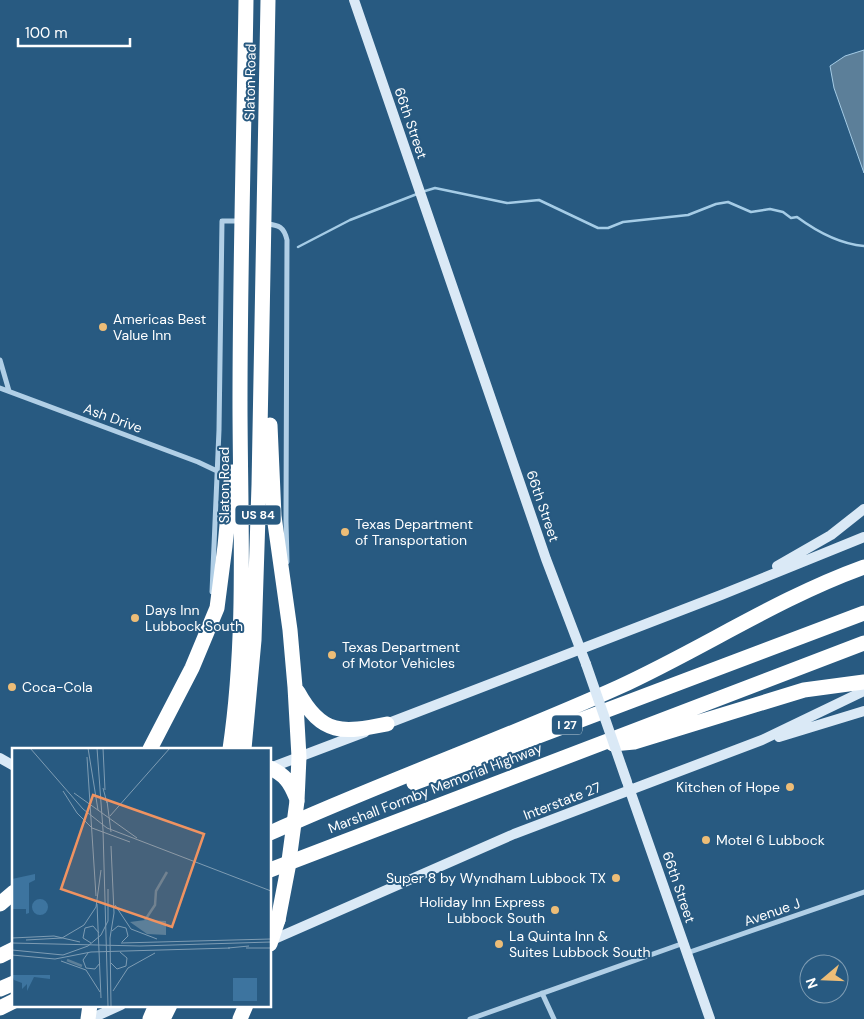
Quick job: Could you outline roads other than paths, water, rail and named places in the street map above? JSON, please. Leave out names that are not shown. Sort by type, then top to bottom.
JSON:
[{"type":"highway","name":"Slaton Road","points":[[244,748],[241,721],[240,656],[240,221],[246,0]]},
{"type":"highway","name":"Slaton Road","points":[[230,748],[241,721],[254,640],[265,224],[268,0]]},
{"type":"highway","points":[[240,221],[265,224]]},
{"type":"highway","points":[[263,308],[274,516],[290,630],[299,757],[297,801],[288,868],[278,920],[271,938]]},
{"type":"highway","points":[[151,748],[192,668],[217,608],[226,546],[240,401]]},
{"type":"highway","points":[[271,834],[353,796],[617,688],[809,589],[864,567]]},
{"type":"highway","name":"Marshall Formby Memorial Highway","points":[[271,834],[380,796],[864,613]]},
{"type":"highway","name":"Marshall Formby Memorial Highway","points":[[271,870],[864,643]]},
{"type":"highway","points":[[594,746],[634,742],[791,694],[824,686],[864,688]]},
{"type":"highway","points":[[295,687],[308,710],[316,718],[334,729],[356,730],[387,724]]},
{"type":"highway","points":[[271,768],[281,773],[289,781],[297,801]]},
{"type":"highway","points":[[0,904],[12,892]]},
{"type":"highway","points":[[0,956],[12,950]]},
{"type":"highway","points":[[0,989],[12,983]]},
{"type":"highway","points":[[0,1008],[12,1002]]},
{"type":"highway","points":[[88,1019],[90,1006]]},
{"type":"highway","points":[[150,1019],[156,1006]]},
{"type":"highway","points":[[163,1019],[170,1006]]},
{"type":"highway","points":[[240,1019],[246,1006]]},
{"type":"main road","name":"66th Street","points":[[354,0],[546,559],[586,664],[710,1019]]},
{"type":"main road","points":[[655,621],[808,550],[864,510]]},
{"type":"main road","points":[[271,768],[581,650],[864,536]]},
{"type":"main road","name":"Interstate 27","points":[[271,941],[628,786],[746,746],[864,688]]},
{"type":"main road","points":[[746,746],[864,711]]},
{"type":"main road","points":[[0,758],[12,765]]},
{"type":"main road","points":[[0,896],[12,891]]},
{"type":"main road","points":[[88,1019],[119,1006]]},
{"type":"street","name":"Slaton Road","points":[[208,629],[212,598],[217,471],[222,221],[240,221]]},
{"type":"street","points":[[265,224],[279,225],[285,232],[288,240],[286,521],[290,630]]},
{"type":"street","points":[[0,360],[9,391]]},
{"type":"street","name":"Ash Drive","points":[[0,388],[217,471]]},
{"type":"street","name":"Avenue J","points":[[470,1019],[542,993],[864,892]]},
{"type":"street","points":[[542,993],[554,1019]]},
{"type":"water","points":[[864,50],[864,173],[834,88],[830,66],[845,56]]},
{"type":"waterway","points":[[425,191],[435,188],[507,203],[539,200],[598,228],[608,228],[623,222],[688,215],[716,204],[728,202],[751,212],[770,209],[783,212],[791,218],[797,217],[820,232],[837,240],[864,246]]},
{"type":"waterway","points":[[298,247],[350,220],[417,194]]},
{"type":"place","name":"Americas Best Value Inn","points":[[103,327]]},
{"type":"place","name":"Texas Department of Transportation","points":[[345,532]]},
{"type":"place","name":"Days Inn Lubbock South","points":[[135,618]]},
{"type":"place","name":"Texas Department of Motor Vehicles","points":[[332,655]]},
{"type":"place","name":"Coca-Cola","points":[[12,687]]},
{"type":"place","name":"Kitchen of Hope","points":[[790,787]]},
{"type":"place","name":"Motel 6 Lubbock","points":[[706,840]]},
{"type":"place","name":"Super 8 by Wyndham Lubbock TX","points":[[616,878]]},
{"type":"place","name":"Holiday Inn Express Lubbock South","points":[[555,910]]},
{"type":"place","name":"La Quinta Inn & Suites Lubbock South","points":[[499,944]]}]
